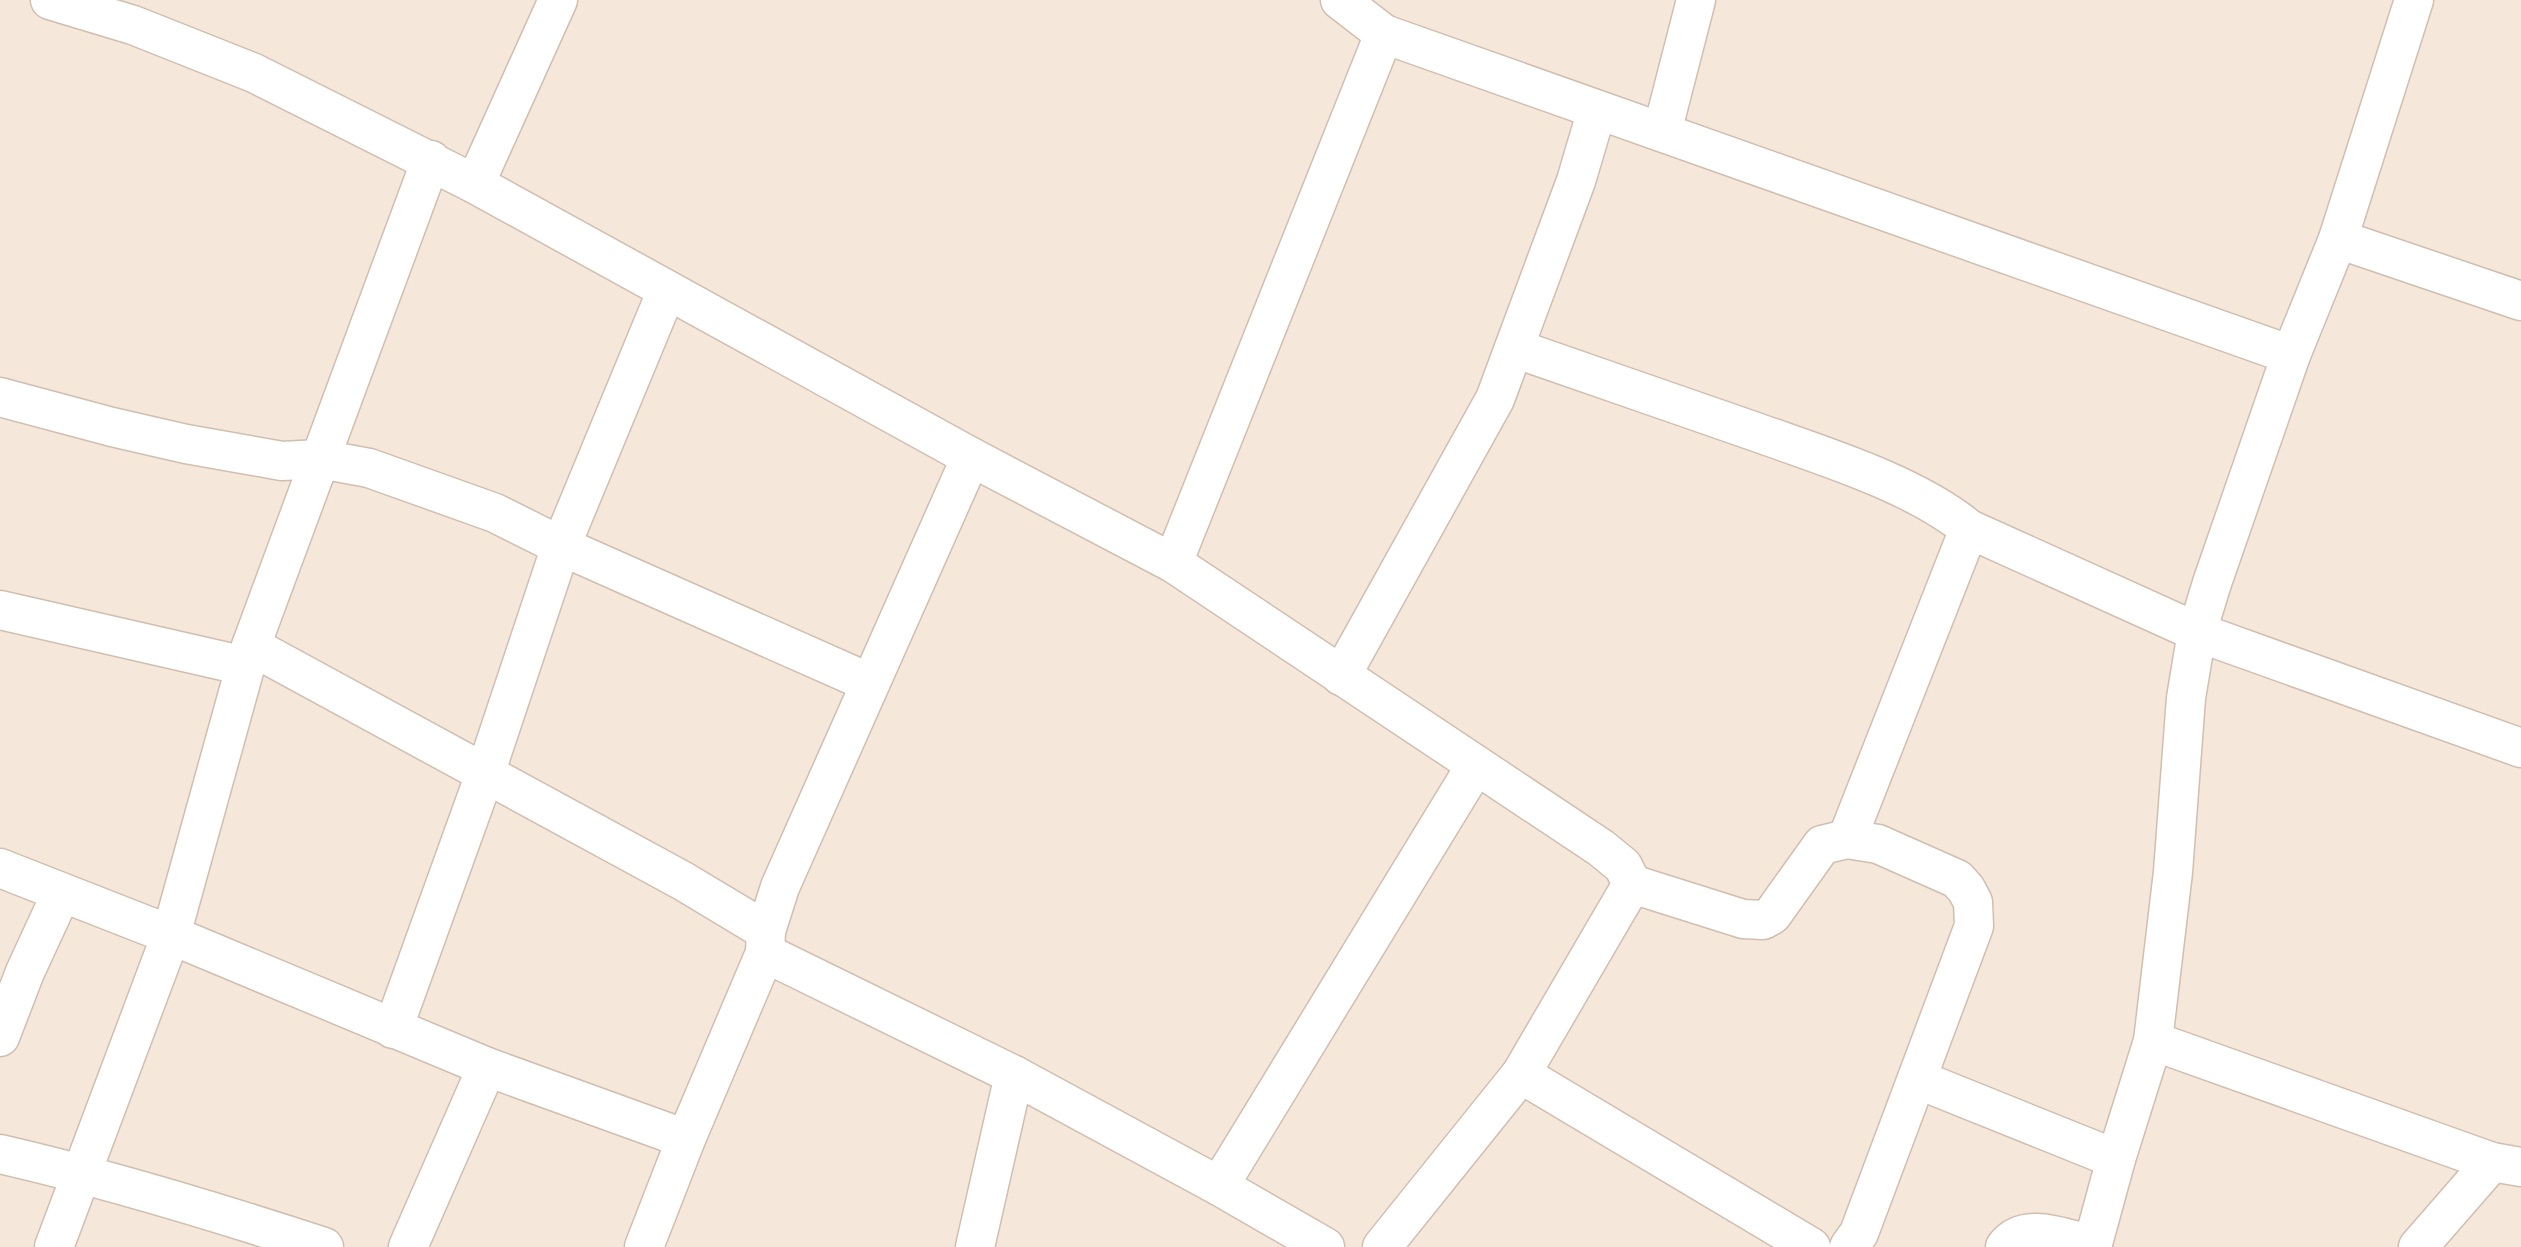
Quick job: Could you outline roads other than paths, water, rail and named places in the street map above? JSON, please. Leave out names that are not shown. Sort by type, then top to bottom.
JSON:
[{"type":"street","points":[[50,0],[133,25],[196,48],[254,73],[430,160],[971,457],[1173,563],[1615,858],[1623,866],[1632,884],[1743,919],[1762,920],[1772,915],[1822,845],[1847,839],[1878,844],[1957,879],[1970,894],[1973,902],[1974,926],[1859,1233],[1849,1247]]},
{"type":"street","points":[[475,184],[558,0]]},
{"type":"street","points":[[1340,0],[1384,34],[2291,355]]},
{"type":"street","points":[[1662,132],[1696,0]]},
{"type":"street","points":[[2005,1247],[2015,1237],[2032,1231],[2092,1246],[2153,1041],[2173,872],[2186,698],[2197,632],[2211,583],[2291,355],[2338,239],[2414,0]]},
{"type":"street","points":[[1173,563],[1384,34]]},
{"type":"street","points":[[1340,676],[1495,399],[1576,181],[1597,110]]},
{"type":"street","points":[[54,1247],[171,935],[248,656],[430,160]]},
{"type":"street","points":[[2338,239],[2521,301]]},
{"type":"street","points":[[393,1029],[485,774],[561,546],[667,290]]},
{"type":"street","points":[[1514,348],[1830,458],[1911,493],[1949,513],[1969,529],[2197,632],[2521,748]]},
{"type":"street","points":[[0,397],[186,444],[282,460],[320,460],[369,468],[495,513],[561,546],[870,683]]},
{"type":"street","points":[[644,1247],[766,942],[780,887],[971,457]]},
{"type":"street","points":[[1847,839],[1969,529]]},
{"type":"street","points":[[0,610],[248,656],[485,774],[683,881],[766,942],[1219,1186],[1325,1247]]},
{"type":"street","points":[[1219,1186],[1476,765]]},
{"type":"street","points":[[0,868],[171,935],[487,1067],[686,1139]]},
{"type":"street","points":[[1382,1247],[1521,1074],[1632,884]]},
{"type":"street","points":[[0,1037],[25,972],[61,894]]},
{"type":"street","points":[[2153,1041],[2507,1164],[2418,1247]]},
{"type":"street","points":[[408,1247],[487,1067]]},
{"type":"street","points":[[1521,1074],[1811,1247]]},
{"type":"street","points":[[975,1247],[1014,1076]]},
{"type":"street","points":[[1917,1079],[2116,1158]]},
{"type":"street","points":[[0,1153],[81,1173],[324,1247]]}]
